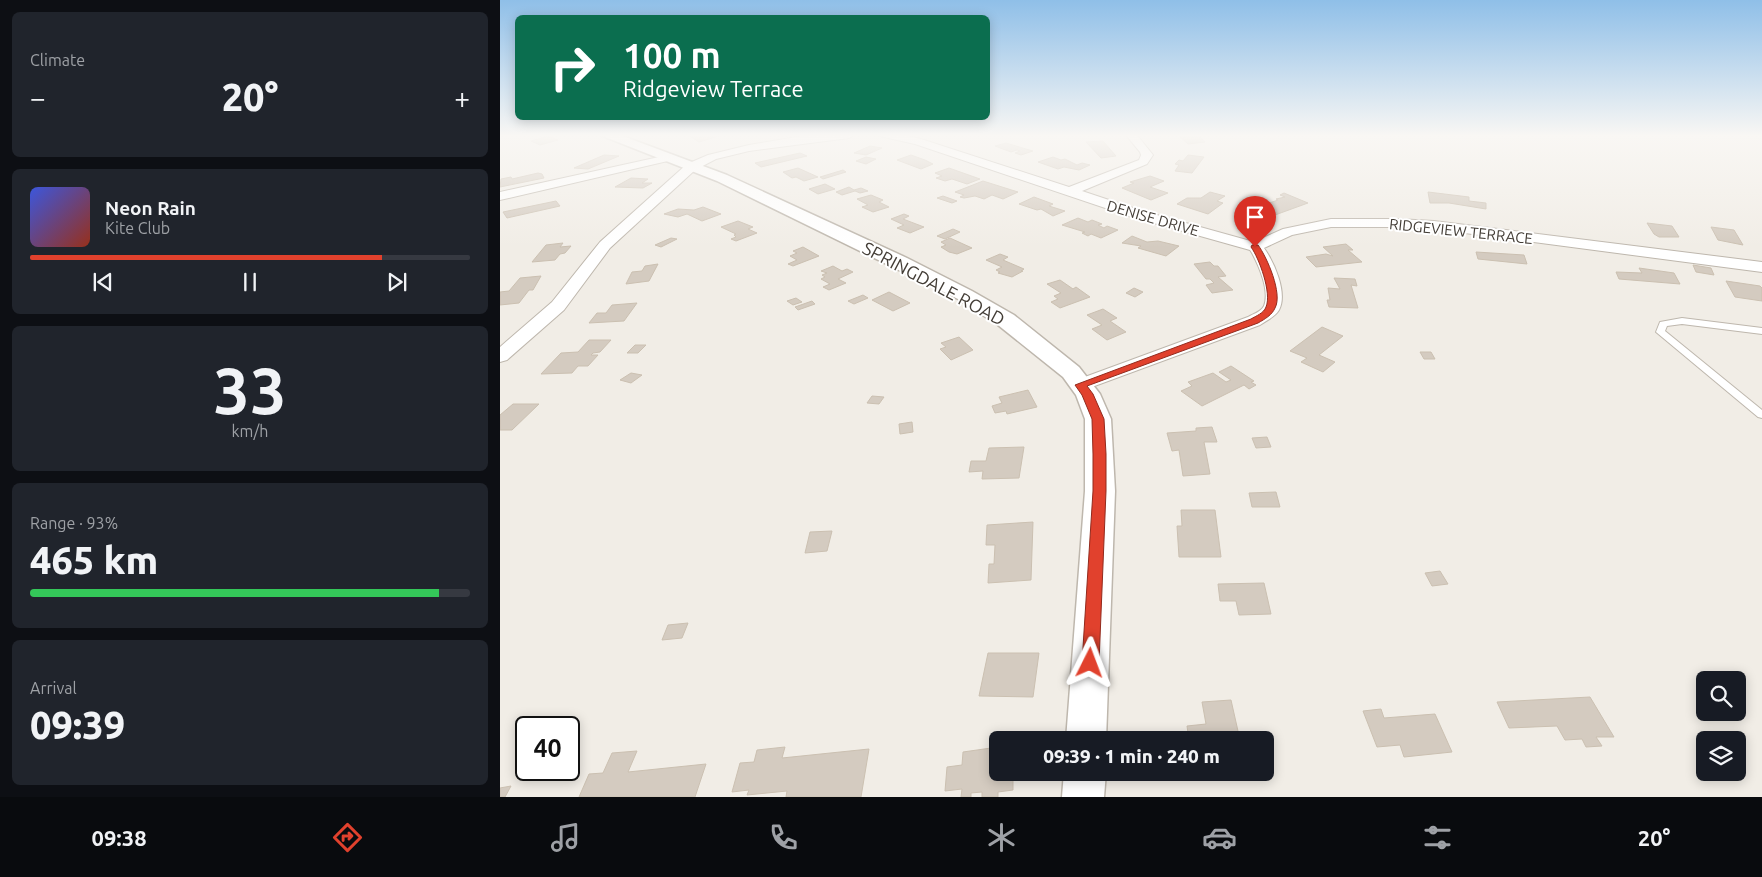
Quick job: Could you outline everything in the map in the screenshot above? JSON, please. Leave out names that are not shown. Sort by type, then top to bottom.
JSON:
[{"type":"street","points":[[500,196],[605,172]]},
{"type":"street","points":[[500,356],[558,306],[605,245],[685,172]]},
{"type":"street","name":"SPRINGDALE ROAD","points":[[706,172],[767,199],[964,295],[1006,320],[1071,372],[1088,394],[1098,419],[1100,491],[1087,731]]},
{"type":"street","name":"DENISE DRIVE","points":[[1010,172],[1165,223],[1255,247]]},
{"type":"street","points":[[1069,192],[1118,172]]},
{"type":"street","name":"RIDGEVIEW TERRACE","points":[[1255,247],[1288,232],[1331,224],[1397,223],[1434,225],[1762,267]]},
{"type":"street","points":[[1080,385],[1254,321],[1267,313],[1272,306],[1272,291],[1262,256],[1255,247]]},
{"type":"street","points":[[1083,797],[1084,781]]},
{"type":"lane","points":[[1762,331],[1682,321],[1663,324],[1660,332],[1762,415]]},
{"type":"building","points":[[783,172],[807,172],[818,177],[804,181],[796,177],[792,178]]},
{"type":"building","points":[[836,172],[845,172],[823,179],[820,177]]},
{"type":"building","points":[[961,172],[980,179],[967,184],[952,179],[945,181],[936,178],[942,176],[935,173]]},
{"type":"building","points":[[538,173],[542,174],[544,178],[500,187],[501,179],[511,177],[512,179]]},
{"type":"building","points":[[1150,176],[1164,181],[1150,187],[1168,193],[1151,200],[1122,188],[1134,183],[1130,182]]},
{"type":"building","points":[[631,178],[648,179],[642,183],[652,183],[643,188],[615,187]]},
{"type":"building","points":[[983,181],[1018,192],[1003,199],[992,195],[984,199],[975,196],[964,198],[960,197],[964,195],[955,192]]},
{"type":"building","points":[[825,184],[835,189],[818,194],[809,189]]},
{"type":"building","points":[[849,187],[854,190],[861,188],[868,191],[860,193],[855,191],[842,195],[836,192]]},
{"type":"building","points":[[1210,192],[1225,196],[1217,201],[1223,203],[1208,214],[1177,204],[1187,198],[1201,198]]},
{"type":"building","points":[[1428,192],[1469,197],[1469,201],[1486,203],[1486,209],[1449,203],[1430,203]]},
{"type":"building","points":[[1284,193],[1308,203],[1275,215],[1258,207],[1285,197],[1280,195]]},
{"type":"building","points":[[871,195],[883,200],[879,202],[889,207],[873,212],[862,207],[868,205],[857,199]]},
{"type":"building","points":[[943,196],[957,201],[952,203],[937,198]]},
{"type":"building","points":[[1034,197],[1053,204],[1049,206],[1065,211],[1053,216],[1041,209],[1037,210],[1019,204]]},
{"type":"building","points":[[556,201],[560,206],[507,218],[503,212]]},
{"type":"building","points":[[703,207],[721,214],[702,221],[687,214],[678,217],[664,214],[678,209],[694,210]]},
{"type":"building","points":[[904,214],[909,216],[903,219],[924,227],[910,233],[897,228],[904,225],[891,219]]},
{"type":"building","points":[[1078,218],[1088,222],[1092,220],[1102,224],[1098,225],[1104,228],[1107,226],[1118,230],[1101,238],[1091,234],[1088,236],[1082,233],[1085,232],[1062,225]]},
{"type":"building","points":[[738,221],[753,227],[748,229],[757,233],[736,241],[731,239],[736,237],[734,235],[736,234],[721,227]]},
{"type":"building","points":[[1647,223],[1672,226],[1679,237],[1659,237],[1654,234]]},
{"type":"building","points":[[1711,227],[1734,230],[1743,245],[1718,240]]},
{"type":"building","points":[[953,229],[960,232],[945,239],[937,236]]},
{"type":"building","points":[[1132,236],[1147,242],[1158,241],[1179,246],[1166,256],[1138,248],[1141,246],[1122,243]]},
{"type":"building","points":[[671,238],[677,239],[661,247],[655,245]]},
{"type":"building","points":[[950,238],[972,248],[957,254],[949,252],[941,247],[946,245],[941,242]]},
{"type":"building","points":[[563,243],[560,247],[571,246],[555,260],[532,262],[546,245]]},
{"type":"building","points":[[1346,244],[1353,250],[1348,250],[1362,262],[1316,267],[1306,257],[1326,254],[1333,256],[1323,247]]},
{"type":"building","points":[[803,247],[819,256],[793,266],[788,264],[797,260],[790,256],[797,253],[793,251]]},
{"type":"building","points":[[1476,252],[1524,255],[1527,264],[1478,259]]},
{"type":"building","points":[[1000,254],[1008,257],[1003,260],[1024,269],[1021,271],[1023,271],[1012,277],[998,273],[1000,272],[996,270],[1002,267],[986,260]]},
{"type":"building","points":[[1210,262],[1214,266],[1218,266],[1226,276],[1218,277],[1233,290],[1212,293],[1206,285],[1214,283],[1210,279],[1206,279],[1194,264]]},
{"type":"building","points":[[658,264],[649,281],[626,284],[632,272],[642,271],[645,266]]},
{"type":"building","points":[[1693,265],[1711,268],[1714,275],[1696,272]]},
{"type":"building","points":[[833,266],[842,271],[847,269],[853,272],[838,279],[846,283],[829,290],[823,287],[830,284],[821,279],[825,277],[822,275],[827,273],[821,271]]},
{"type":"building","points":[[1639,268],[1674,273],[1680,284],[1619,279],[1616,272],[1642,273]]},
{"type":"building","points":[[541,276],[533,290],[529,290],[519,303],[500,305],[500,292],[509,291],[520,278]]},
{"type":"building","points":[[1334,278],[1355,279],[1357,286],[1351,285],[1358,308],[1329,307],[1327,300],[1330,300],[1328,288],[1340,289]]},
{"type":"building","points":[[1060,280],[1073,289],[1076,287],[1090,297],[1060,308],[1051,302],[1058,299],[1054,296],[1061,293],[1047,284]]},
{"type":"building","points":[[1726,281],[1760,286],[1762,288],[1762,301],[1735,297]]},
{"type":"building","points":[[1134,288],[1143,292],[1135,297],[1126,293]]},
{"type":"building","points":[[889,292],[910,303],[893,311],[872,300]]},
{"type":"building","points":[[863,295],[868,298],[854,304],[848,301]]},
{"type":"building","points":[[796,298],[802,302],[793,305],[787,301]]},
{"type":"building","points":[[812,301],[815,304],[798,310],[795,307]]},
{"type":"building","points":[[637,303],[624,321],[589,323],[597,313],[606,313],[612,305]]},
{"type":"building","points":[[1103,309],[1117,318],[1110,321],[1126,332],[1107,340],[1092,329],[1102,325],[1087,315]]},
{"type":"building","points":[[1322,327],[1343,336],[1319,355],[1335,362],[1323,372],[1301,362],[1307,358],[1290,351]]},
{"type":"building","points":[[959,337],[973,350],[951,360],[940,349],[946,347],[941,343]]},
{"type":"building","points":[[589,340],[611,340],[600,352],[591,355],[598,355],[588,366],[578,366],[572,373],[541,374],[561,353],[578,352]]},
{"type":"building","points":[[635,345],[646,345],[638,353],[627,353]]},
{"type":"building","points":[[1420,352],[1431,352],[1435,359],[1424,359]]},
{"type":"building","points":[[1231,366],[1254,381],[1251,382],[1256,385],[1249,389],[1244,385],[1202,406],[1181,391],[1192,386],[1188,382],[1213,373],[1226,382],[1231,380],[1219,372]]},
{"type":"building","points":[[631,373],[642,375],[631,383],[620,380]]},
{"type":"building","points":[[1028,390],[1037,407],[1007,414],[1006,411],[995,413],[992,406],[1002,403],[999,397]]},
{"type":"building","points":[[872,396],[884,397],[879,404],[867,403]]},
{"type":"building","points":[[513,404],[539,404],[512,430],[500,430],[500,415]]},
{"type":"building","points":[[912,422],[913,432],[900,434],[899,424]]},
{"type":"building","points":[[1212,427],[1217,442],[1204,442],[1210,474],[1183,476],[1179,450],[1172,451],[1167,433],[1196,431],[1196,428]]},
{"type":"building","points":[[1267,437],[1271,447],[1256,448],[1252,438]]},
{"type":"building","points":[[1024,447],[1019,478],[982,479],[983,471],[969,472],[971,461],[986,461],[989,448]]},
{"type":"building","points":[[1276,492],[1280,507],[1252,507],[1249,493]]},
{"type":"building","points":[[1181,510],[1215,510],[1221,557],[1179,557],[1177,526],[1182,526]]},
{"type":"building","points":[[1033,522],[1031,580],[988,583],[989,564],[994,564],[995,545],[986,545],[987,525]]},
{"type":"building","points":[[832,531],[827,551],[805,553],[810,532]]},
{"type":"building","points":[[1440,571],[1448,584],[1432,586],[1425,573]]},
{"type":"building","points":[[1264,583],[1271,614],[1239,615],[1236,601],[1220,601],[1218,584]]},
{"type":"building","points":[[688,623],[682,638],[662,640],[668,625]]},
{"type":"building","points":[[988,653],[1039,653],[1033,697],[979,696]]},
{"type":"building","points":[[1590,697],[1614,737],[1596,737],[1602,746],[1586,747],[1582,739],[1565,740],[1557,726],[1509,728],[1497,702]]},
{"type":"building","points":[[1231,700],[1238,731],[1188,731],[1187,726],[1206,724],[1202,702]]},
{"type":"building","points":[[1381,709],[1384,718],[1435,714],[1452,752],[1404,757],[1400,745],[1377,747],[1363,711]]},
{"type":"building","points":[[785,747],[782,758],[869,749],[861,797],[786,797],[787,791],[747,795],[749,790],[732,792],[740,763],[754,762],[757,750]]},
{"type":"building","points":[[989,748],[989,781],[1013,781],[1013,790],[998,792],[998,797],[982,797],[982,792],[971,793],[971,797],[961,797],[962,789],[945,791],[947,767],[962,765],[963,752]]},
{"type":"building","points":[[637,751],[628,772],[706,764],[695,797],[579,797],[589,774],[603,773],[612,753]]},
{"type":"building","points":[[511,786],[505,797],[500,797],[500,788]]},
{"type":"route","points":[[1090,663],[1100,491],[1100,454],[1098,419],[1088,394],[1080,385],[1254,321],[1267,313],[1272,306],[1272,291],[1266,265],[1259,250],[1255,247]]}]
